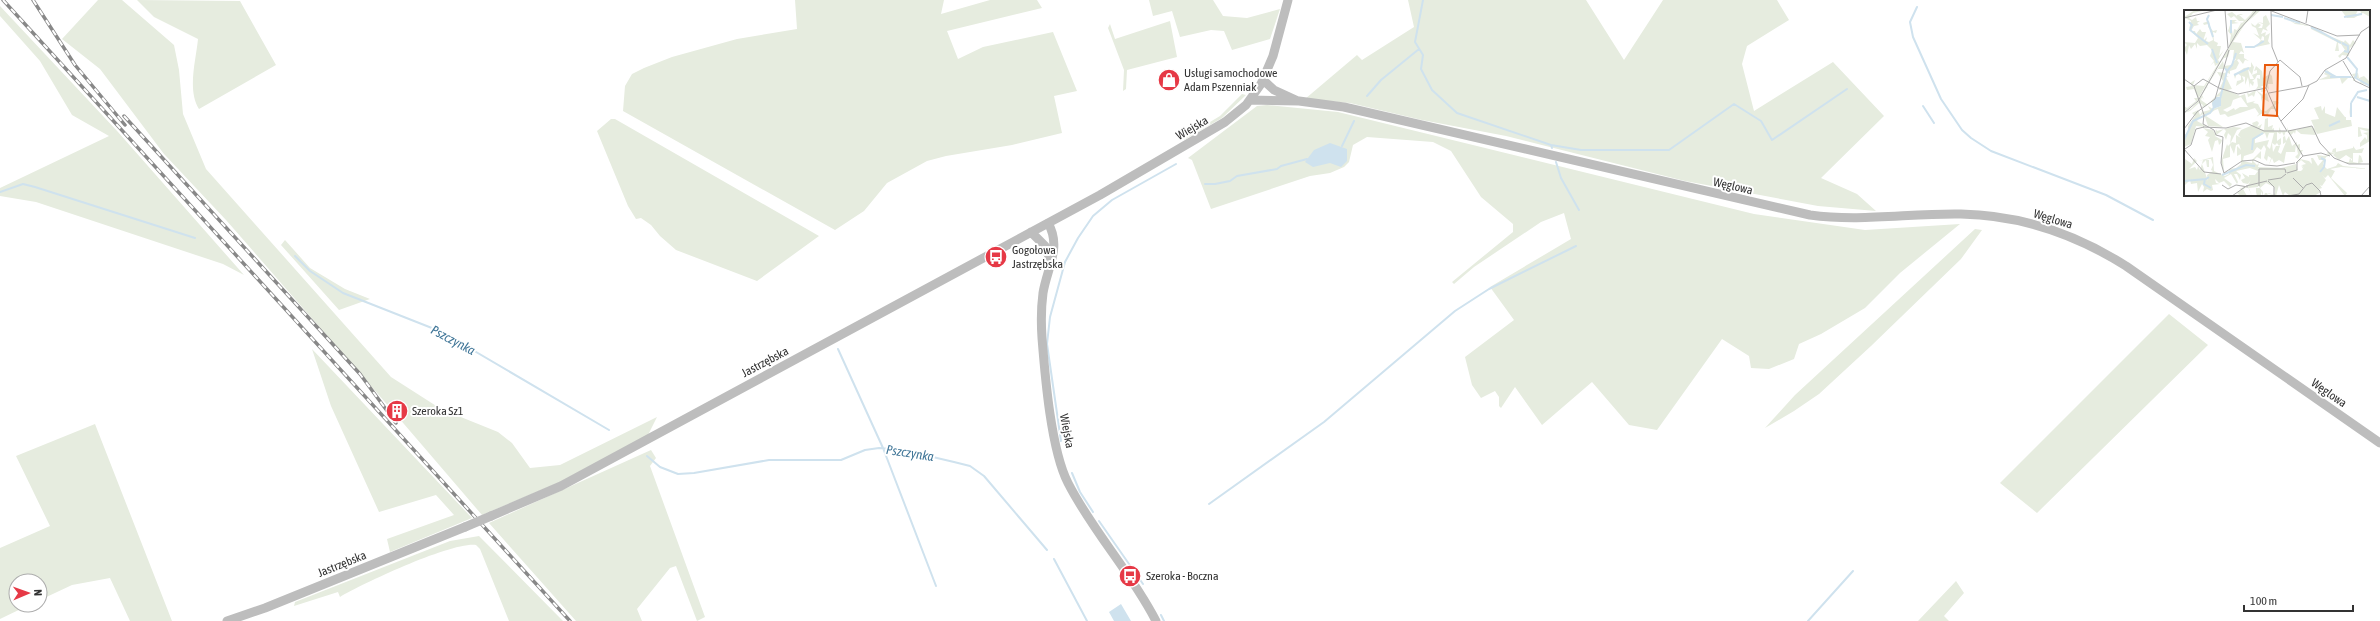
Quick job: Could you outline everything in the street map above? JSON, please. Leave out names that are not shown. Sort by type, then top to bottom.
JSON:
[{"type":"street","name":"Wiejska","points":[[1156,621],[1130,576],[1081,506],[1062,468],[1048,390],[1041,320],[1044,292],[1056,247],[1053,233],[1048,223],[1214,130],[1234,116],[1251,100],[1263,80],[1273,56],[1288,0]]},
{"type":"street","points":[[1263,80],[1274,90],[1299,101]]},
{"type":"street","points":[[1251,100],[1299,101]]},
{"type":"street","name":"Węglowa","points":[[1299,101],[1344,107],[1816,216],[1856,219],[1972,215],[2008,219],[2060,233],[2091,246],[2126,266],[2380,444]]},
{"type":"street","name":"Jastrzębska","points":[[227,621],[280,602],[465,527],[561,486],[1048,223]]},
{"type":"street","points":[[1031,232],[1047,249],[1051,262]]},
{"type":"shaded area","points":[[98,0],[122,0],[174,45],[179,70],[183,114],[206,169],[391,377],[441,409],[498,432],[512,443],[530,468],[560,465],[657,417],[648,435],[560,482],[482,515],[398,417],[405,411],[399,404],[391,409],[226,220],[164,154],[100,69],[62,39]]},
{"type":"shaded area","points":[[137,0],[240,1],[276,65],[199,109],[195,101],[193,84],[198,39],[154,17]]},
{"type":"shaded area","points":[[795,0],[944,0],[941,14],[990,0],[1037,0],[1042,8],[947,31],[958,59],[983,47],[1053,32],[1077,91],[1054,96],[1062,133],[1012,145],[946,156],[927,161],[887,183],[864,211],[835,230],[623,111],[625,86],[632,74],[672,57],[737,39],[797,29]]},
{"type":"shaded area","points":[[1149,0],[1213,0],[1223,16],[1247,18],[1280,9],[1270,39],[1232,50],[1224,31],[1211,30],[1180,37],[1172,11],[1153,16]]},
{"type":"shaded area","points":[[1408,0],[1586,0],[1624,60],[1663,0],[1777,0],[1789,20],[1747,46],[1742,64],[1754,111],[1833,62],[1884,116],[1821,178],[1857,194],[1876,211],[1818,206],[1685,181],[1506,136],[1422,120],[1350,103],[1305,99],[1357,55],[1362,60],[1414,27]]},
{"type":"shaded area","points":[[0,6],[118,132],[244,275],[223,264],[36,202],[0,196],[0,188],[109,136],[72,115],[40,61],[0,16]]},
{"type":"shaded area","points":[[1170,21],[1177,57],[1127,70],[1126,89],[1123,91],[1124,70],[1108,28],[1110,24],[1115,39]]},
{"type":"shaded area","points":[[1242,94],[1246,95],[1222,118],[1184,140],[1185,137],[1220,116]]},
{"type":"shaded area","points":[[1267,105],[1338,112],[1754,214],[1865,230],[1960,224],[1900,273],[1865,308],[1821,334],[1799,344],[1794,359],[1769,369],[1751,368],[1749,356],[1722,339],[1657,430],[1629,425],[1592,382],[1542,425],[1515,387],[1501,408],[1499,406],[1499,397],[1495,391],[1481,398],[1472,385],[1465,357],[1514,320],[1490,287],[1571,239],[1564,213],[1541,222],[1474,267],[1454,284],[1452,282],[1513,232],[1513,224],[1481,197],[1451,151],[1433,142],[1367,137],[1353,145],[1349,162],[1344,167],[1330,173],[1310,176],[1211,209],[1192,160],[1188,158],[1257,106]]},
{"type":"shaded area","points":[[611,119],[615,119],[819,236],[757,281],[676,250],[660,236],[651,225],[641,218],[636,219],[628,206],[597,131]]},
{"type":"shaded area","points":[[1975,229],[1982,230],[1961,259],[1871,346],[1819,394],[1765,428],[1795,395]]},
{"type":"shaded area","points":[[285,240],[310,268],[345,289],[370,299],[339,310],[281,245]]},
{"type":"shaded area","points":[[2169,314],[2208,345],[2037,513],[2000,483]]},
{"type":"shaded area","points":[[312,349],[472,518],[390,552],[387,539],[454,515],[436,495],[379,512],[331,406]]},
{"type":"shaded area","points":[[95,424],[172,621],[130,621],[110,578],[72,585],[48,596],[48,573],[8,573],[8,613],[12,613],[0,619],[0,548],[50,526],[16,456]]},
{"type":"shaded area","points":[[651,450],[656,458],[650,466],[705,617],[697,621],[676,566],[670,568],[637,609],[642,621],[576,621],[489,523]]},
{"type":"shaded area","points":[[479,536],[563,621],[509,621],[480,549],[476,545],[464,546],[428,556],[340,597],[338,592],[294,606],[295,602],[450,541]]},
{"type":"shaded area","points":[[1956,581],[1964,593],[1944,616],[1949,621],[1918,621]]},
{"type":"water","points":[[1330,143],[1347,149],[1347,161],[1341,167],[1330,163],[1313,167],[1305,162],[1314,150]]},
{"type":"water","points":[[1121,604],[1131,621],[1114,621],[1109,612]]},
{"type":"waterway","points":[[1423,0],[1415,42],[1423,55],[1421,69],[1432,90],[1457,113],[1551,145],[1552,148]]},
{"type":"waterway","points":[[1917,7],[1910,22],[1913,37],[1941,99],[1962,130],[1971,138],[1991,151],[2106,195],[2153,220]]},
{"type":"waterway","points":[[1367,96],[1381,80],[1419,49]]},
{"type":"waterway","points":[[1551,145],[1581,150],[1669,150],[1734,104],[1761,121],[1772,140],[1847,89]]},
{"type":"waterway","points":[[1923,106],[1934,123]]},
{"type":"waterway","points":[[1342,146],[1354,121]]},
{"type":"waterway","points":[[1205,184],[1230,181],[1237,176],[1277,169],[1281,166],[1307,159]]},
{"type":"waterway","points":[[1556,162],[1561,178],[1579,210]]},
{"type":"waterway","points":[[1061,441],[1047,344],[1050,317],[1065,262],[1078,238],[1093,216],[1112,200],[1176,164]]},
{"type":"waterway","points":[[0,192],[23,184],[195,238]]},
{"type":"waterway","points":[[1209,504],[1324,422],[1455,311],[1489,289],[1576,246]]},
{"type":"waterway","name":"Pszczynka","points":[[295,256],[310,271],[343,293],[442,332],[609,430]]},
{"type":"waterway","points":[[838,349],[883,448],[936,586]]},
{"type":"waterway","name":"Pszczynka","points":[[647,456],[660,467],[678,474],[694,473],[769,460],[841,460],[865,450],[879,448],[903,450],[970,466],[984,476],[1047,550]]},
{"type":"waterway","points":[[1072,473],[1080,492],[1093,512]]},
{"type":"waterway","points":[[1099,521],[1143,584]]},
{"type":"waterway","name":"Pszczynka","points":[[1054,559],[1087,621]]},
{"type":"waterway","points":[[1808,621],[1853,571]]},
{"type":"waterway","points":[[1161,615],[1164,621]]},
{"type":"railway","points":[[3,0],[570,621]]},
{"type":"railway","points":[[33,0],[75,65],[125,125]]},
{"type":"railway","points":[[124,116],[360,374],[396,423]]},
{"type":"place","name":"Usługi samochodowe Adam Pszenniak","points":[[1169,80]]},
{"type":"place","name":"Gogołowa Jastrzębska","points":[[996,257]]},
{"type":"place","name":"Szeroka Sz1","points":[[397,411]]},
{"type":"place","name":"Szeroka - Boczna","points":[[1130,576]]}]
